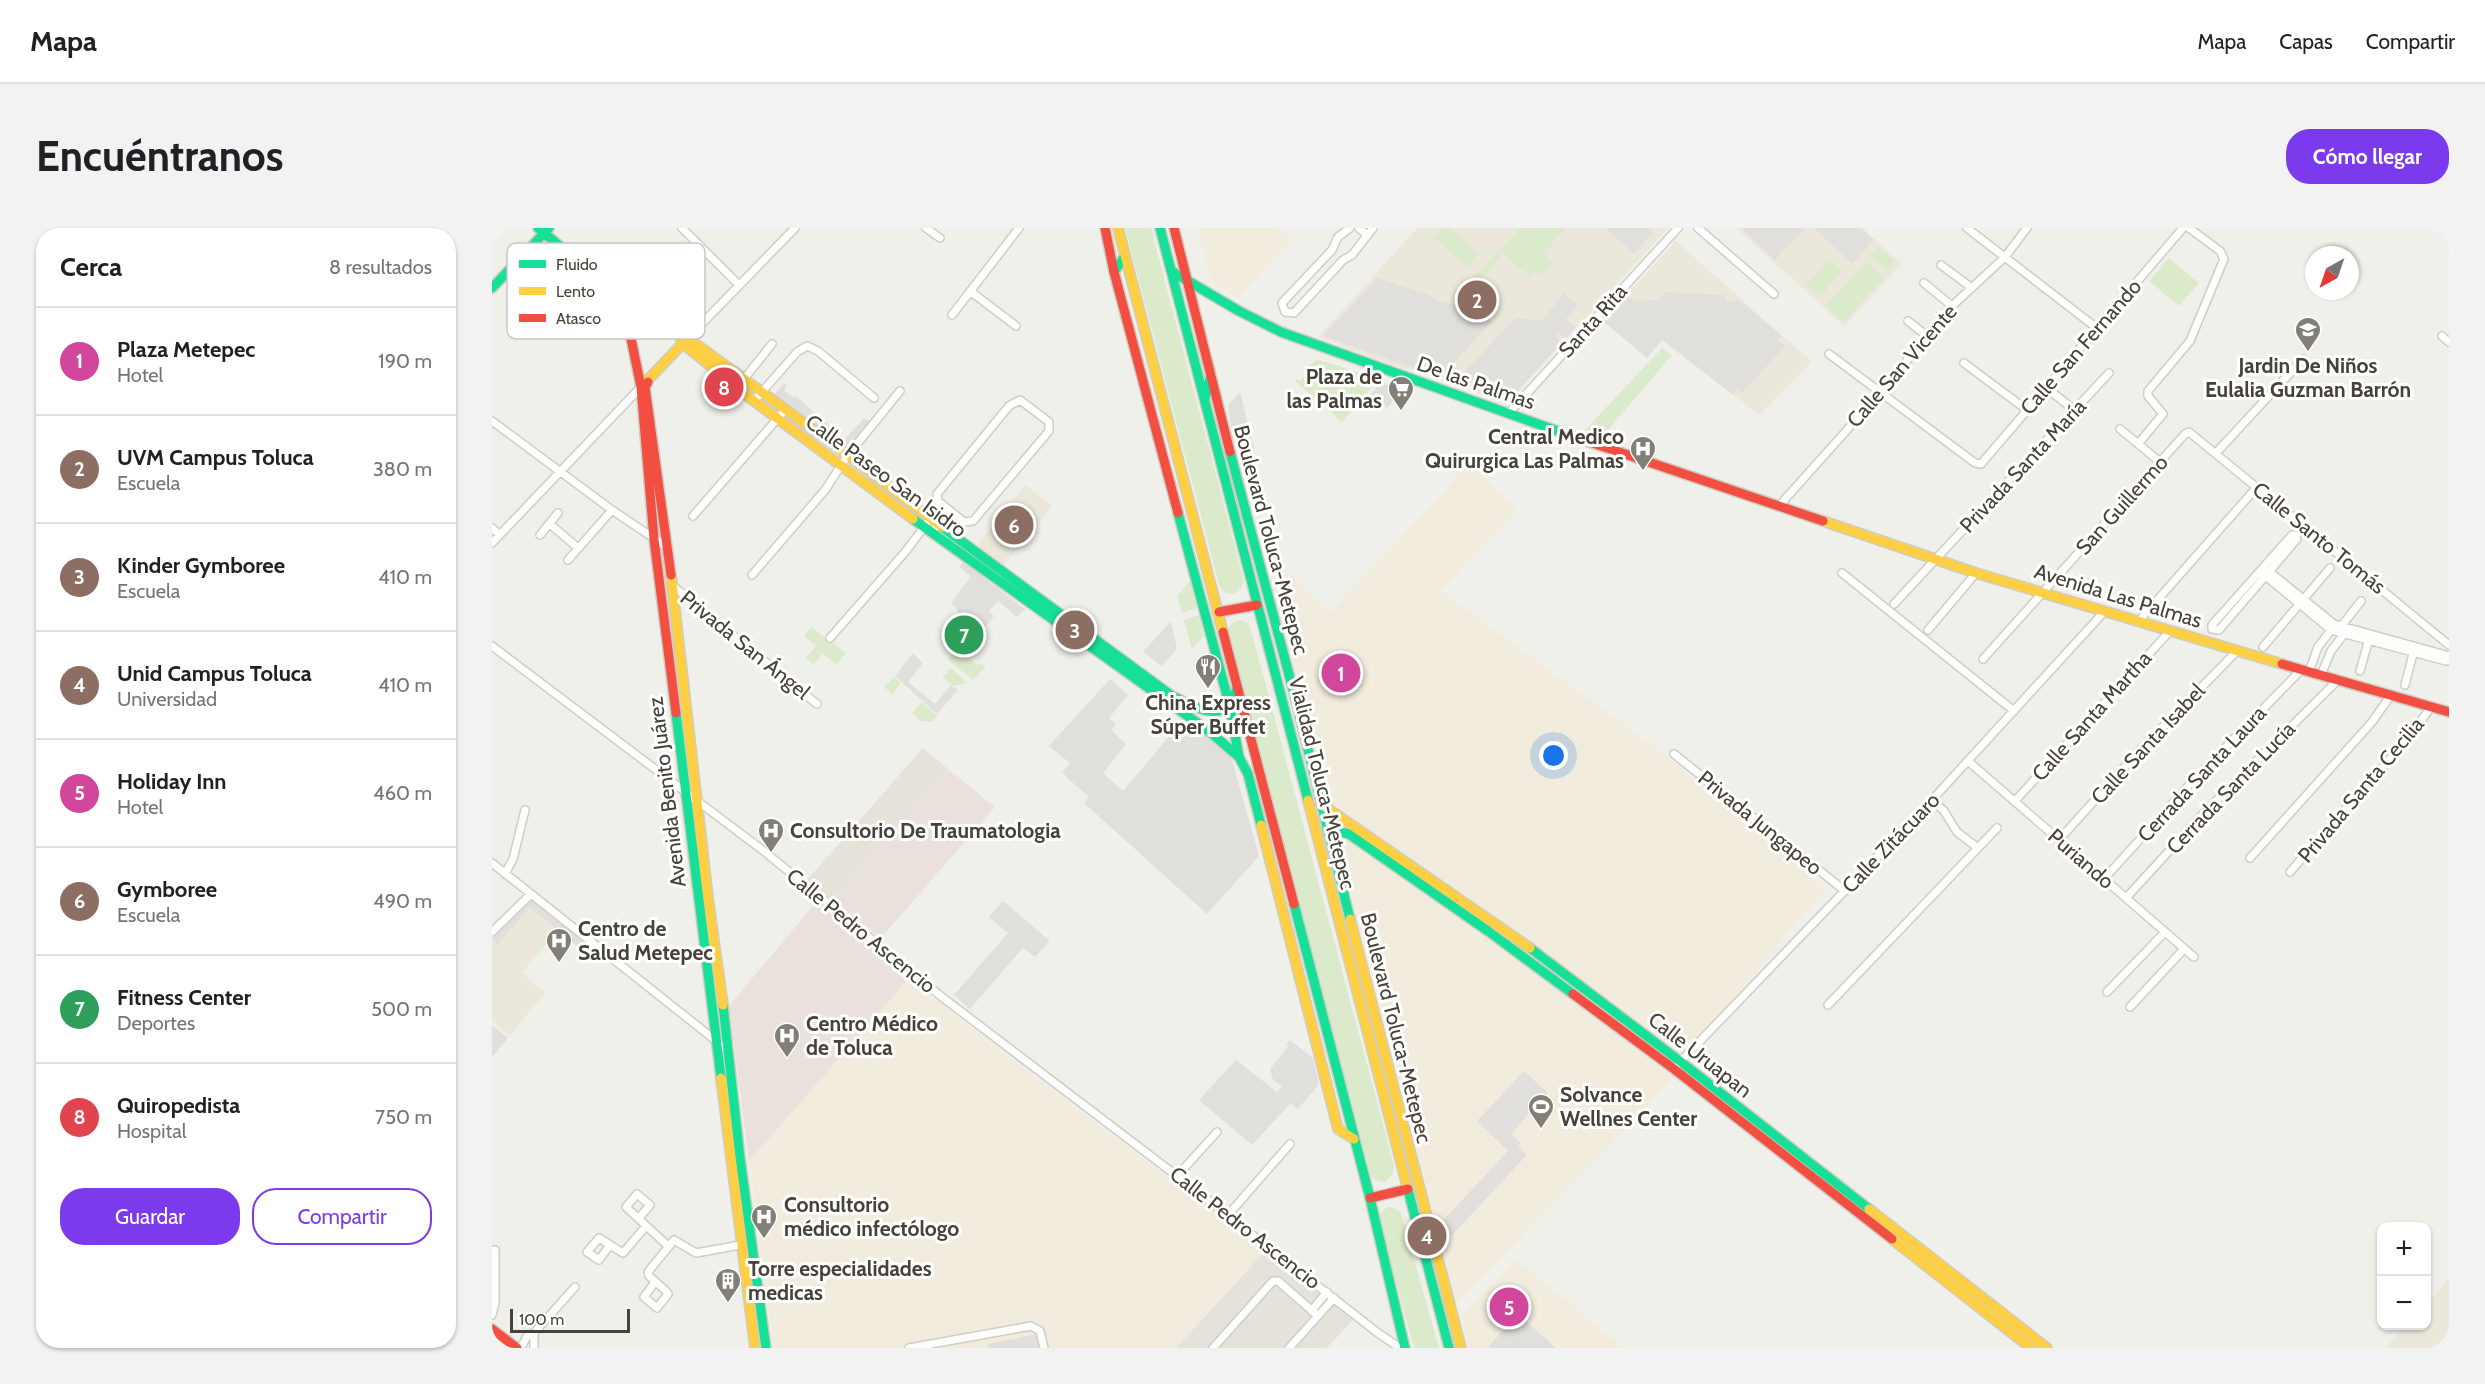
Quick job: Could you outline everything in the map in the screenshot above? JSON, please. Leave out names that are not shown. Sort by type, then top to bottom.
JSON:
[{"type":"main road","points":[[1105,228],[1114,272],[1230,710],[1239,758],[1248,774],[1338,1129],[1354,1139]]},
{"type":"main road","name":"Vialidad Toluca-Metepec","points":[[1160,228],[1449,1348]]},
{"type":"main road","name":"Boulevard Toluca-Metepec","points":[[1174,228],[1210,379],[1461,1348]]},
{"type":"main road","points":[[532,243],[544,230]]},
{"type":"main road","name":"Calle Paseo San Isidro","points":[[544,230],[559,243]]},
{"type":"main road","points":[[1117,230],[1370,1198],[1402,1348]]},
{"type":"main road","points":[[1114,272],[1125,256]]},
{"type":"main road","points":[[492,288],[507,271]]},
{"type":"main road","name":"De las Palmas","points":[[1171,271],[1239,311],[1281,332],[1508,414],[1778,507]]},
{"type":"main road","points":[[1178,301],[1190,297]]},
{"type":"main road","name":"Avenida Benito Juárez","points":[[633,339],[645,387],[656,455],[740,1158],[766,1348]]},
{"type":"main road","name":"Calle Paseo San Isidro","points":[[682,339],[744,379],[848,455],[931,526],[1210,732],[1239,758]]},
{"type":"main road","points":[[644,384],[685,341]]},
{"type":"main road","name":"Calle Paseo San Isidro","points":[[685,341],[777,419],[882,495],[931,526],[1172,696],[1208,712],[1230,710]]},
{"type":"main road","points":[[1204,399],[1210,379]]},
{"type":"main road","name":"Avenida Benito Juárez","points":[[644,384],[654,539],[740,1245],[755,1348]]},
{"type":"main road","points":[[882,495],[888,487]]},
{"type":"main road","name":"Avenida Las Palmas","points":[[1778,507],[1976,573],[2449,712]]},
{"type":"main road","points":[[1261,574],[1252,586],[1265,590]]},
{"type":"main road","points":[[1218,612],[1257,605]]},
{"type":"main road","points":[[1230,710],[1237,688]]},
{"type":"main road","points":[[1230,710],[1247,725]]},
{"type":"main road","points":[[1248,774],[1261,784]]},
{"type":"main road","name":"Calle Uruapan","points":[[1321,804],[1558,968],[2047,1348]]},
{"type":"main road","name":"Calle Uruapan","points":[[1327,830],[1349,834],[1488,931],[1674,1070],[2031,1348]]},
{"type":"main road","points":[[1326,872],[1337,868]]},
{"type":"main road","points":[[1370,1198],[1408,1189]]},
{"type":"main road","points":[[1852,1210],[1860,1202]]},
{"type":"main road","points":[[1446,1295],[1438,1305],[1450,1309]]},
{"type":"main road","points":[[492,1329],[519,1348]]},
{"type":"street","points":[[682,228],[697,243]]},
{"type":"street","points":[[705,320],[795,228]]},
{"type":"street","points":[[926,228],[940,238]]},
{"type":"street","points":[[952,315],[1019,228]]},
{"type":"street","points":[[1350,228],[1338,237],[1332,250],[1282,303],[1285,312],[1294,313],[1343,260],[1353,255],[1373,228]]},
{"type":"street","points":[[1359,228],[1366,235]]},
{"type":"street","name":"Santa Rita","points":[[1508,414],[1678,228]]},
{"type":"street","points":[[1698,228],[1774,294]]},
{"type":"street","points":[[1967,228],[2098,329]]},
{"type":"street","name":"Calle San Vicente","points":[[1778,507],[1881,392],[1952,306],[2005,257],[2027,228]]},
{"type":"street","name":"Calle San Fernando","points":[[1881,392],[1978,465],[2098,329],[2182,228]]},
{"type":"street","points":[[2139,444],[2163,414],[2148,396],[2148,391],[2194,333],[2224,259],[2220,251],[2189,228]]},
{"type":"street","points":[[1332,250],[1343,260]]},
{"type":"street","points":[[705,251],[739,285]]},
{"type":"street","points":[[1941,265],[1972,288]]},
{"type":"street","points":[[1924,283],[1952,306]]},
{"type":"street","points":[[970,291],[1016,326]]},
{"type":"street","points":[[1908,321],[1927,336]]},
{"type":"street","points":[[2442,336],[2449,342]]},
{"type":"street","points":[[744,379],[772,344]]},
{"type":"street","points":[[754,401],[797,352],[807,346],[818,351],[874,398]]},
{"type":"street","points":[[1829,354],[1881,392]]},
{"type":"street","points":[[2216,453],[2303,359]]},
{"type":"street","points":[[1964,363],[2027,410]]},
{"type":"street","name":"Privada Santa María","points":[[1894,604],[2109,373]]},
{"type":"street","points":[[492,543],[644,384]]},
{"type":"street","points":[[2047,388],[2074,410]]},
{"type":"street","points":[[752,575],[825,490],[848,455],[900,391]]},
{"type":"street","points":[[1015,401],[1024,401],[1049,422],[1051,427],[1047,436],[973,521],[964,522],[947,510],[938,501],[937,494],[1015,401]]},
{"type":"street","points":[[693,516],[785,410]]},
{"type":"street","points":[[492,421],[612,510],[667,547]]},
{"type":"street","points":[[2120,429],[2160,462]]},
{"type":"street","name":"Calle Santo Tomás","points":[[2189,432],[2449,645]]},
{"type":"street","name":"San Guillermo","points":[[1983,659],[2189,432]]},
{"type":"street","points":[[2138,622],[2257,487]]},
{"type":"street","points":[[568,560],[612,510]]},
{"type":"street","points":[[830,638],[906,551],[947,510]]},
{"type":"street","points":[[540,534],[558,513]]},
{"type":"street","points":[[550,524],[578,548]]},
{"type":"street","points":[[492,528],[500,535]]},
{"type":"street","points":[[2265,572],[2212,625],[2212,629],[2219,630],[2265,572],[2292,535],[2296,535],[2297,539],[2265,572]]},
{"type":"street","points":[[2263,647],[2330,568]]},
{"type":"street","points":[[2265,572],[2338,631],[2414,649],[2446,662],[2449,658]]},
{"type":"street","points":[[1842,573],[2014,711]]},
{"type":"street","points":[[1928,630],[1976,573]]},
{"type":"street","name":"Privada San Ángel","points":[[673,586],[817,704]]},
{"type":"street","points":[[2305,671],[2318,647],[2338,631],[2361,601]]},
{"type":"street","name":"Calle Zitácuaro","points":[[1674,1070],[1932,800],[2104,612]]},
{"type":"street","name":"Calle Santa Martha","points":[[2015,801],[2170,631]]},
{"type":"street","points":[[2321,675],[2338,631]]},
{"type":"street","points":[[2360,671],[2369,637]]},
{"type":"street","name":"Calle Pedro Ascencio","points":[[492,646],[765,852],[942,997],[1178,1176],[1382,1337],[1402,1348]]},
{"type":"street","points":[[2405,685],[2414,649]]},
{"type":"street","name":"Calle Santa Isabel","points":[[2059,840],[2138,752],[2238,650]]},
{"type":"street","name":"Cerrada Santa Laura","points":[[2104,879],[2190,784],[2305,671]]},
{"type":"street","name":"Cerrada Santa Lucía","points":[[2126,898],[2204,813],[2338,680]]},
{"type":"street","points":[[2250,858],[2372,722],[2391,695]]},
{"type":"street","name":"Privada Santa Cecilia","points":[[2290,872],[2410,736],[2431,707]]},
{"type":"street","name":"Privada Jungapeo","points":[[1674,754],[1845,891]]},
{"type":"street","name":"Puriando","points":[[1968,761],[2194,957]]},
{"type":"street","points":[[1932,800],[1944,811],[1957,832],[1978,848]]},
{"type":"street","points":[[505,874],[513,859],[523,826],[525,810]]},
{"type":"street","points":[[1828,1005],[1998,828]]},
{"type":"street","points":[[492,863],[729,1051]]},
{"type":"street","points":[[492,932],[531,894]]},
{"type":"street","points":[[2108,992],[2164,932]]},
{"type":"street","points":[[2130,1007],[2184,949]]},
{"type":"street","points":[[1178,1176],[1217,1132]]},
{"type":"street","points":[[1228,1215],[1290,1144]]},
{"type":"street","points":[[639,1218],[668,1246]]},
{"type":"street","points":[[610,1245],[623,1253],[646,1227]]},
{"type":"street","points":[[655,1282],[648,1272],[675,1239],[696,1253],[740,1245]]},
{"type":"street","points":[[492,1315],[495,1303],[495,1250]]},
{"type":"street","points":[[1213,1348],[1274,1281],[1278,1281],[1315,1313]]},
{"type":"street","points":[[519,1348],[527,1336],[534,1333],[575,1287]]},
{"type":"street","points":[[1289,1348],[1315,1313],[1327,1292]]},
{"type":"street","points":[[1315,1313],[1334,1298]]},
{"type":"street","points":[[909,1348],[1031,1326],[1040,1331],[1044,1348]]},
{"type":"street","points":[[534,1333],[534,1348]]},
{"type":"shaded area","points":[[1197,228],[1278,228],[1292,239],[1238,299],[1211,281]]},
{"type":"shaded area","points":[[1417,228],[1668,228],[1506,405],[1469,391],[1471,385],[1466,382],[1455,379],[1451,384],[1436,373],[1401,368],[1318,337]]},
{"type":"shaded area","points":[[1605,228],[1647,228],[1653,233],[1634,254]]},
{"type":"shaded area","points":[[1736,228],[1863,228],[1902,264],[1844,326]]},
{"type":"shaded area","points":[[1741,228],[1805,228],[1775,260]]},
{"type":"shaded area","points":[[1814,228],[1860,228],[1874,240],[1852,264]]},
{"type":"shaded area","points":[[1676,241],[1812,362],[1760,415],[1662,340],[1647,358],[1603,320]]},
{"type":"shaded area","points":[[1377,278],[1430,295],[1436,300],[1479,311],[1491,322],[1445,373],[1419,370],[1323,336]]},
{"type":"shaded area","points":[[1665,292],[1725,295],[1725,301],[1741,301],[1781,336],[1778,340],[1786,346],[1742,393],[1737,389],[1732,394],[1662,340],[1647,358],[1603,321],[1626,297],[1636,301],[1658,300]]},
{"type":"shaded area","points":[[1563,293],[1578,305],[1566,319],[1575,327],[1566,338],[1559,333],[1556,337],[1562,343],[1507,402],[1472,390],[1475,384],[1459,378],[1513,320],[1519,318],[1543,320]]},
{"type":"shaded area","points":[[1382,381],[1399,394],[1387,408],[1371,394]]},
{"type":"shaded area","points":[[784,383],[787,385],[784,390],[794,398],[796,396],[830,426],[826,431],[831,435],[834,432],[844,440],[864,418],[871,423],[847,450],[774,395]]},
{"type":"shaded area","points":[[1240,392],[1255,450],[1232,433],[1228,406]]},
{"type":"shaded area","points":[[1469,464],[1518,508],[1441,591],[1655,747],[1826,890],[1764,960],[1680,1071],[1456,1305],[1324,788],[1266,580],[1291,575],[1330,613]]},
{"type":"shaded area","points":[[1026,485],[1052,506],[1003,566],[977,545]]},
{"type":"shaded area","points":[[965,560],[985,575],[984,578],[1025,609],[1017,617],[998,601],[989,611],[994,616],[980,634],[961,620],[957,609],[951,603],[971,576],[959,567]]},
{"type":"shaded area","points":[[1171,621],[1177,649],[1162,666],[1143,652]]},
{"type":"shaded area","points":[[913,653],[923,663],[908,682],[935,704],[951,685],[958,690],[937,714],[895,676]]},
{"type":"shaded area","points":[[1110,679],[1128,695],[1109,718],[1116,724],[1111,730],[1126,744],[1103,773],[1123,791],[1183,720],[1230,753],[1259,856],[1207,914],[1084,803],[1089,797],[1062,773],[1070,763],[1049,746]]},
{"type":"shaded area","points":[[923,748],[948,769],[832,900],[807,880]]},
{"type":"shaded area","points":[[948,769],[995,807],[881,938],[832,900]]},
{"type":"shaded area","points":[[532,900],[590,947],[585,953],[530,907],[497,945],[492,939]]},
{"type":"shaded area","name":"Centro Médico de Toluca","points":[[817,901],[909,978],[749,1161],[729,1006]]},
{"type":"shaded area","points":[[1003,901],[1050,941],[1035,957],[1023,948],[970,1009],[954,995],[1008,933],[989,917]]},
{"type":"shaded area","points":[[527,904],[558,930],[522,973],[545,993],[510,1036],[492,1021],[492,939]]},
{"type":"shaded area","points":[[909,978],[1005,1054],[1265,1251],[1176,1348],[773,1348],[749,1161]]},
{"type":"shaded area","points":[[492,1025],[508,1038],[492,1057]]},
{"type":"shaded area","points":[[1290,1040],[1313,1058],[1319,1084],[1298,1109],[1291,1103],[1252,1145],[1199,1100],[1236,1060],[1277,1092],[1282,1086],[1273,1080],[1270,1069],[1288,1047],[1286,1045]]},
{"type":"shaded area","points":[[1524,1071],[1548,1093],[1511,1134],[1521,1143],[1518,1146],[1527,1155],[1440,1248],[1435,1229],[1508,1151],[1477,1121]]},
{"type":"shaded area","points":[[1265,1251],[1353,1320],[1327,1348],[1176,1348]]},
{"type":"shaded area","points":[[1517,1260],[1624,1348],[1469,1348],[1461,1316]]},
{"type":"shaded area","points":[[2449,1279],[2449,1348],[2385,1348],[2402,1330],[2431,1330],[2431,1299]]},
{"type":"shaded area","points":[[1518,1314],[1556,1348],[1490,1348],[1489,1346]]},
{"type":"shaded area","points":[[1037,1334],[1039,1348],[988,1348],[988,1344]]},
{"type":"green space","points":[[1125,228],[1151,228],[1244,581],[1235,594],[1226,593],[1220,588]]},
{"type":"green space","points":[[1442,228],[1451,228],[1478,253],[1467,268],[1434,238]]},
{"type":"green space","points":[[1520,228],[1565,228],[1544,254],[1553,262],[1542,275],[1537,270],[1531,278],[1503,253],[1469,294],[1463,289]]},
{"type":"green space","points":[[1878,247],[1895,261],[1887,270],[1870,256]]},
{"type":"green space","points":[[2169,258],[2199,283],[2179,306],[2149,281]]},
{"type":"green space","points":[[1829,259],[1843,271],[1820,297],[1806,285]]},
{"type":"green space","points":[[1866,262],[1884,278],[1844,322],[1826,306]]},
{"type":"green space","points":[[1662,348],[1672,355],[1602,437],[1584,431]]},
{"type":"green space","points":[[1317,359],[1379,379],[1342,422],[1295,381],[1297,379],[1300,381],[1310,369],[1308,366]]},
{"type":"green space","points":[[1190,581],[1197,608],[1182,613],[1177,596]]},
{"type":"green space","points":[[1199,615],[1204,636],[1192,649],[1184,620]]},
{"type":"green space","points":[[1242,620],[1249,625],[1251,630],[1394,1165],[1393,1174],[1385,1182],[1375,1180],[1371,1176],[1228,636],[1228,629],[1231,625]]},
{"type":"green space","points":[[811,627],[846,653],[837,665],[823,654],[813,664],[806,658],[816,646],[804,636]]},
{"type":"green space","points":[[956,648],[977,665],[981,663],[985,667],[973,680],[948,660]]},
{"type":"green space","points":[[951,668],[967,683],[953,686],[943,677]]},
{"type":"green space","points":[[894,677],[901,683],[892,694],[884,687]]},
{"type":"green space","points":[[922,702],[937,716],[932,722],[920,721],[912,713]]},
{"type":"green space","points":[[1388,1207],[1395,1208],[1401,1213],[1439,1348],[1414,1348],[1379,1220],[1381,1212]]},
{"type":"traffic: fast","points":[[538,228],[556,243]]},
{"type":"traffic: fast","points":[[535,243],[549,228]]},
{"type":"traffic: fast","points":[[1160,228],[1308,800]]},
{"type":"traffic: fast","points":[[1114,272],[1125,256]]},
{"type":"traffic: fast","points":[[1171,271],[1239,311],[1281,332],[1563,433]]},
{"type":"traffic: fast","points":[[492,288],[507,272]]},
{"type":"traffic: fast","points":[[1205,398],[1210,379]]},
{"type":"traffic: fast","points":[[1230,452],[1296,701],[1350,919]]},
{"type":"traffic: fast","points":[[1178,513],[1230,707],[1239,757],[1248,774],[1261,825]]},
{"type":"traffic: fast","points":[[913,519],[1210,732],[1239,757]]},
{"type":"traffic: fast","points":[[942,527],[1172,696],[1208,711],[1230,707]]},
{"type":"traffic: fast","points":[[1230,707],[1237,688]]},
{"type":"traffic: fast","points":[[676,713],[721,1078]]},
{"type":"traffic: fast","points":[[1327,829],[1349,834],[1488,931],[1573,994]]},
{"type":"traffic: fast","points":[[1294,904],[1370,1198],[1405,1348]]},
{"type":"traffic: fast","points":[[1530,948],[1869,1209]]},
{"type":"traffic: fast","points":[[723,1005],[740,1158],[766,1348]]},
{"type":"traffic: fast","points":[[1407,1186],[1449,1348]]},
{"type":"traffic: slow","points":[[1118,228],[1223,632]]},
{"type":"traffic: slow","points":[[689,339],[942,527]]},
{"type":"traffic: slow","points":[[643,385],[685,341]]},
{"type":"traffic: slow","points":[[681,342],[754,401],[913,519]]},
{"type":"traffic: slow","points":[[1823,521],[1976,573],[2282,664]]},
{"type":"traffic: slow","points":[[671,575],[708,898],[723,1005]]},
{"type":"traffic: slow","points":[[1308,800],[1407,1186]]},
{"type":"traffic: slow","points":[[1321,804],[1530,948]]},
{"type":"traffic: slow","points":[[1261,825],[1338,1129],[1354,1139]]},
{"type":"traffic: slow","points":[[1350,919],[1461,1348]]},
{"type":"traffic: slow","points":[[721,1078],[755,1348]]},
{"type":"traffic: slow","points":[[1869,1209],[2047,1348]]},
{"type":"traffic: slow","points":[[1892,1239],[2031,1348]]},
{"type":"traffic: jam","points":[[1105,228],[1114,272],[1178,513]]},
{"type":"traffic: jam","points":[[1174,228],[1230,452]]},
{"type":"traffic: jam","points":[[631,339],[641,387],[654,539],[676,713]]},
{"type":"traffic: jam","points":[[648,382],[645,387],[671,575]]},
{"type":"traffic: jam","points":[[1563,433],[1823,521]]},
{"type":"traffic: jam","points":[[1219,612],[1257,605]]},
{"type":"traffic: jam","points":[[1223,632],[1294,904]]},
{"type":"traffic: jam","points":[[2282,664],[2449,712]]},
{"type":"traffic: jam","points":[[1573,994],[1674,1069],[1892,1239]]},
{"type":"traffic: jam","points":[[1370,1198],[1408,1189]]},
{"type":"traffic: jam","points":[[492,1329],[517,1348]]},
{"type":"place","name":"UVM Campus Toluca","points":[[1477,300]]},
{"type":"place","name":"Jardin De Niños Eulalia Guzman Barrón","points":[[2308,353]]},
{"type":"place","name":"Quiropedista","points":[[724,387]]},
{"type":"place","name":"Plaza de las Palmas","points":[[1401,412]]},
{"type":"place","name":"Central Medico Quirurgica Las Palmas","points":[[1643,472]]},
{"type":"place","name":"Gymboree","points":[[1014,525]]},
{"type":"place","name":"Kinder Gymboree","points":[[1075,630]]},
{"type":"place","name":"Fitness Center","points":[[964,635]]},
{"type":"place","name":"Plaza Metepec","points":[[1341,673]]},
{"type":"place","name":"China Express Súper Buffet","points":[[1208,690]]},
{"type":"place","name":"Consultorio De Traumatologia","points":[[771,854]]},
{"type":"place","name":"Centro de Salud Metepec","points":[[559,964]]},
{"type":"place","name":"Centro Médico de Toluca","points":[[787,1059]]},
{"type":"place","name":"Solvance Wellnes Center","points":[[1541,1130]]},
{"type":"place","name":"Unid Campus Toluca","points":[[1427,1236]]},
{"type":"place","name":"Consultorio médico infectólogo","points":[[764,1240]]},
{"type":"place","name":"Torre especialidades medicas","points":[[728,1304]]},
{"type":"place","name":"Holiday Inn","points":[[1509,1307]]}]
